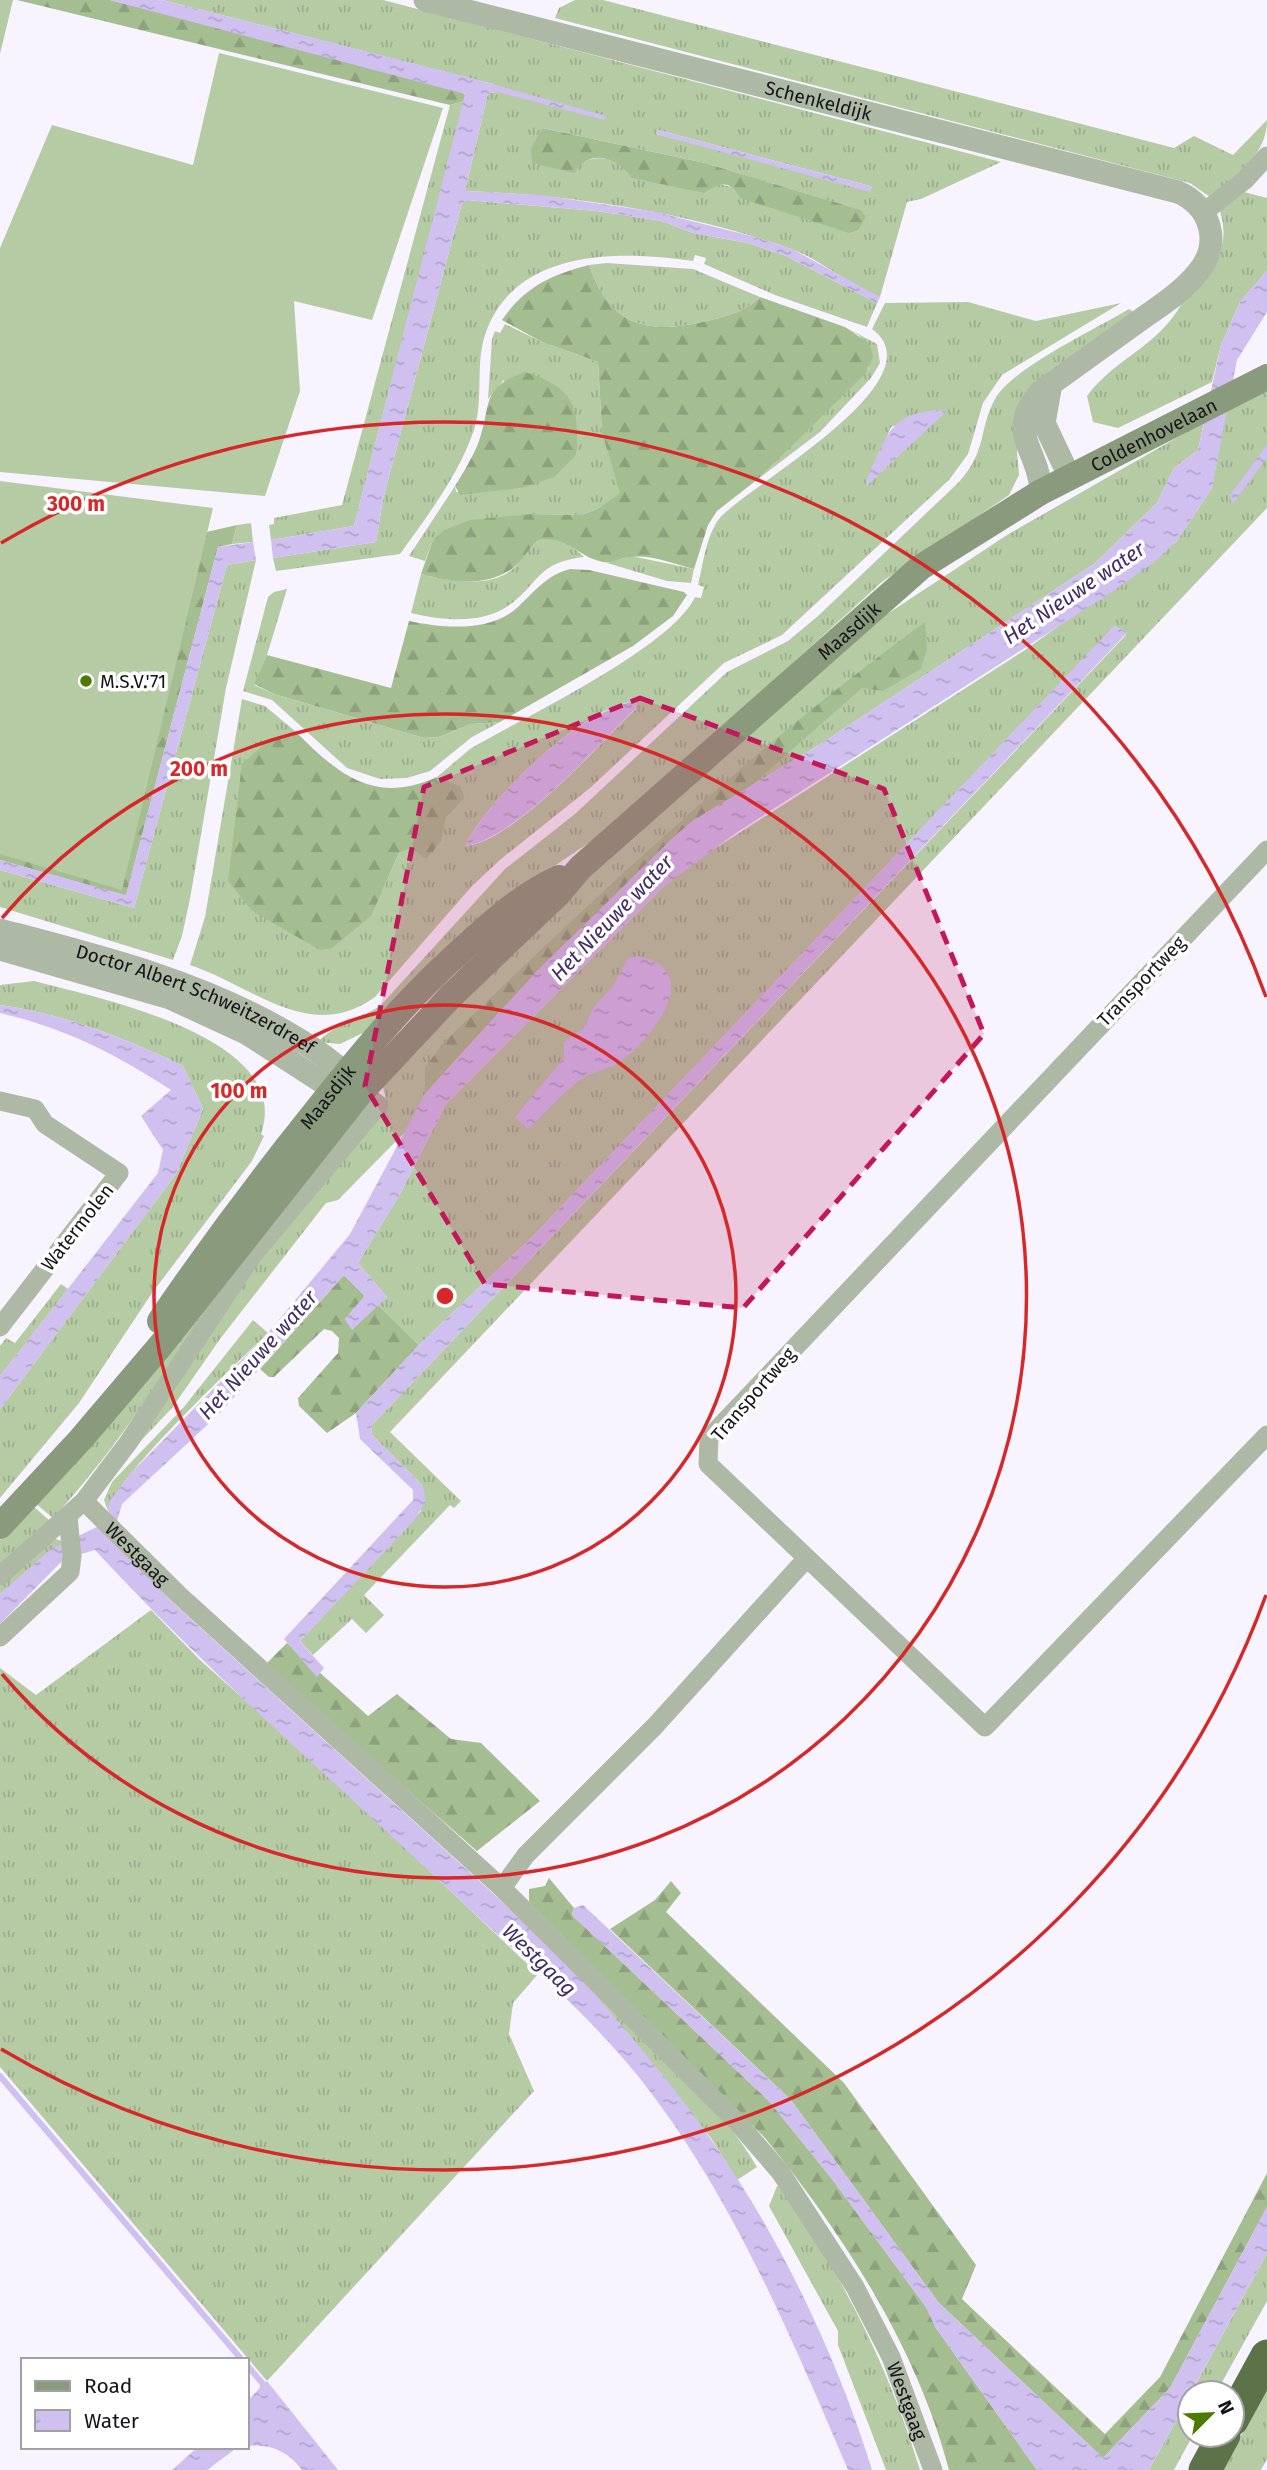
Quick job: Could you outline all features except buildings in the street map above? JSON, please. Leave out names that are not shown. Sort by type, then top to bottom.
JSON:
[{"type":"highway","points":[[1246,2394],[1267,2356]]},
{"type":"highway","points":[[1205,2470],[1216,2449]]},
{"type":"main road","name":"Coldenhovelaan","points":[[1041,492],[1267,377]]},
{"type":"main road","name":"Maasdijk","points":[[0,1526],[161,1345],[347,1084],[452,996],[559,893],[580,868],[909,576],[966,536],[1041,492]]},
{"type":"street","name":"Schenkeldijk","points":[[425,0],[1178,192],[1199,204],[1204,212]]},
{"type":"street","points":[[1041,492],[1022,424],[1026,409],[1051,384],[1177,293],[1199,271],[1208,254],[1211,240],[1210,223],[1204,212],[1245,180],[1267,156]]},
{"type":"street","points":[[1051,384],[1044,423],[1070,478]]},
{"type":"street","name":"Transportweg","points":[[1267,849],[709,1438],[708,1464],[985,1727],[1267,1434]]},
{"type":"street","name":"Doctor Albert Schweitzerdreef","points":[[0,930],[177,979],[269,1022],[347,1084]]},
{"type":"street","name":"Doctor Albert Schweitzerdreef","points":[[0,949],[170,998],[246,1032],[347,1084]]},
{"type":"street","name":"Maasdijk","points":[[0,1576],[67,1535],[84,1501],[135,1432],[252,1256],[379,1105],[347,1084]]},
{"type":"street","name":"Watermolen","points":[[0,1101],[35,1109],[45,1124],[119,1173],[0,1327]]},
{"type":"street","name":"Westgaag","points":[[84,1501],[180,1596],[502,1888],[692,2076],[781,2174],[855,2287],[891,2357],[933,2470]]},
{"type":"street","points":[[0,1637],[70,1572],[67,1535]]},
{"type":"street","points":[[502,1888],[526,1854],[655,1726],[806,1559]]},
{"type":"highlighted area","points":[[640,698],[884,789],[984,1034],[743,1308],[485,1284],[365,1086],[424,787]]},
{"type":"green space","points":[[0,0],[13,0],[0,54]]},
{"type":"green space","points":[[17,0],[110,0],[460,90],[466,96],[464,101],[450,105]]},
{"type":"green space","points":[[162,0],[383,0],[1001,162],[921,199],[907,202],[880,297],[803,254],[712,225],[589,201],[465,191],[488,93],[498,92],[493,84]],"holes":[[[542,128],[705,163],[860,210],[624,167],[607,159],[596,158],[579,164],[540,132]],[[658,130],[870,186],[872,188],[656,134]]]},
{"type":"green space","points":[[575,0],[603,0],[1174,148],[1194,136],[1233,155],[1267,120],[1266,133],[1256,155],[1210,197],[1190,183],[555,18],[559,8]]},
{"type":"green space","points":[[219,53],[443,108],[372,320],[294,301],[300,391],[265,496],[0,472],[0,248],[52,125],[193,165]]},
{"type":"green space","points":[[464,101],[354,526],[271,540],[269,525],[274,524],[274,518],[342,505],[450,105]]},
{"type":"green space","points":[[542,128],[705,163],[861,210],[866,217],[858,230],[849,233],[740,198],[729,185],[720,185],[704,193],[632,178],[619,165],[603,158],[588,160],[574,173],[532,163],[531,149]]},
{"type":"green space","points":[[1240,191],[1267,198],[1267,271],[1240,302],[1221,345],[1212,382],[1118,428],[1093,422],[1087,396],[1099,382],[1163,328],[1212,267],[1223,241],[1220,211]]},
{"type":"green space","points":[[467,200],[597,211],[662,221],[693,233],[748,243],[786,256],[877,303],[867,327],[775,295],[704,264],[706,258],[695,255],[693,261],[664,257],[602,257],[572,261],[544,270],[519,285],[499,306],[482,347],[474,430],[442,495],[400,554],[276,571],[273,558],[376,542],[383,499],[462,203]]},
{"type":"green space","points":[[607,263],[693,269],[760,297],[744,309],[711,320],[669,327],[651,326],[635,322],[609,303],[589,265]]},
{"type":"green space","points":[[589,265],[609,303],[635,322],[669,327],[689,325],[737,312],[760,297],[845,327],[870,344],[873,357],[866,373],[758,479],[717,511],[708,525],[694,569],[645,557],[603,562],[565,543],[549,539],[538,540],[513,568],[491,578],[468,582],[421,574],[433,540],[444,530],[470,520],[531,514],[581,515],[597,509],[620,493],[602,433],[598,362],[542,342],[502,320],[520,299],[540,284],[562,273]]},
{"type":"green space","points":[[968,302],[1036,321],[1121,303],[1002,375],[983,403],[968,454],[949,480],[782,635],[724,663],[590,788],[501,859],[472,886],[375,997],[351,1010],[328,1015],[305,1013],[259,997],[190,965],[205,917],[242,699],[265,706],[296,732],[265,743],[242,763],[252,911],[281,925],[382,891],[399,853],[441,832],[446,818],[465,798],[461,786],[437,777],[470,749],[628,659],[681,617],[695,597],[701,598],[704,587],[698,585],[703,560],[719,519],[832,431],[861,403],[881,376],[887,350],[872,329],[885,303]],"holes":[[[936,410],[946,411],[866,486],[891,427]],[[635,701],[636,709],[555,790],[507,828],[485,841],[465,846],[493,805],[539,758],[590,719],[614,707]]]},
{"type":"green space","points":[[1129,309],[1136,313],[1033,384],[1017,452],[1019,475],[1009,495],[883,581],[611,828],[526,885],[365,1032],[340,1044],[318,1042],[340,1026],[381,1005],[505,869],[575,814],[727,672],[788,641],[818,616],[958,483],[974,460],[990,410],[1004,387],[1036,362]]},
{"type":"green space","points":[[505,324],[542,342],[598,362],[602,433],[621,493],[597,509],[581,515],[531,514],[477,522],[433,540],[425,561],[409,556],[455,486],[456,492],[522,488],[504,380],[488,399],[492,339],[495,331],[500,333]]},
{"type":"green space","points":[[845,327],[877,344],[880,363],[871,378],[820,432],[758,479],[869,368],[860,336]]},
{"type":"green space","points":[[525,372],[554,385],[564,392],[570,401],[577,423],[576,455],[554,477],[522,488],[460,495],[455,486],[479,441],[494,391],[501,384]]},
{"type":"green space","points":[[1267,388],[1267,508],[390,1432],[461,1501],[454,1508],[450,1505],[364,1595],[384,1615],[366,1633],[352,1619],[313,1655],[300,1641],[421,1511],[423,1486],[372,1435],[371,1426],[1126,635],[1125,631],[1114,626],[534,1235],[419,1345],[378,1305],[387,1297],[358,1263],[400,1194],[446,1104],[663,887],[697,860],[1025,650],[1176,542],[1212,488],[1225,412]]},
{"type":"green space","points":[[1204,422],[1198,450],[1174,468],[1157,503],[1094,564],[819,745],[694,820],[675,836],[461,1051],[425,1094],[407,1130],[338,1200],[326,1203],[220,1339],[172,1408],[116,1467],[257,1259],[387,1104],[383,1087],[507,947],[869,626],[1007,535]]},
{"type":"green space","name":"M.S.V.'71","points":[[0,481],[213,508],[122,890],[0,854]]},
{"type":"green space","points":[[251,523],[253,542],[232,544],[237,525]]},
{"type":"green space","points":[[237,525],[232,544],[218,547],[126,896],[0,860],[0,829],[105,857],[189,536]]},
{"type":"green space","points":[[554,538],[566,541],[584,557],[547,569],[518,598],[497,612],[460,619],[411,613],[421,574],[471,582],[496,578],[517,565],[538,540]]},
{"type":"green space","points":[[631,556],[694,569],[691,583],[667,581],[607,563]]},
{"type":"green space","points":[[256,560],[226,688],[190,899],[182,936],[173,960],[0,907],[0,870],[134,908],[227,565]]},
{"type":"green space","points":[[570,569],[589,570],[684,592],[687,595],[673,616],[633,646],[500,722],[471,724],[439,737],[424,738],[274,694],[254,684],[267,655],[391,688],[409,621],[451,627],[494,621],[518,607],[548,579]]},
{"type":"green space","points":[[287,589],[267,655],[254,685],[274,694],[424,738],[439,737],[471,724],[500,722],[472,737],[430,771],[407,778],[380,779],[347,768],[272,700],[243,691],[268,597],[274,592]]},
{"type":"green space","points":[[925,622],[927,649],[921,669],[883,691],[862,688],[752,785],[694,820],[675,836],[536,972],[425,1094],[425,1068],[442,1044],[559,933],[736,772]]},
{"type":"green space","points":[[296,732],[327,761],[359,781],[394,788],[415,785],[437,777],[461,786],[465,798],[446,818],[441,841],[426,859],[411,848],[399,853],[371,916],[332,948],[320,950],[252,911],[228,881],[242,763],[265,743]]},
{"type":"green space","points":[[34,981],[143,1011],[221,1047],[249,1072],[264,1100],[261,1134],[264,1136],[252,1161],[152,1293],[79,1403],[0,1498],[0,1409],[176,1174],[203,1109],[183,1066],[94,1028],[47,1014],[0,1005],[0,985]]},
{"type":"green space","points":[[344,1275],[365,1296],[345,1319],[352,1329],[378,1305],[419,1345],[356,1413],[327,1433],[299,1406],[298,1398],[338,1353],[339,1338],[332,1331],[324,1329],[274,1377],[269,1377],[260,1369]]},
{"type":"green space","points":[[225,1277],[145,1402],[101,1462],[53,1518],[35,1503]]},
{"type":"green space","points":[[61,1284],[68,1289],[0,1376],[0,1346],[6,1338],[15,1343]]},
{"type":"green space","points":[[253,1320],[268,1333],[153,1448],[115,1495],[108,1511],[104,1500],[112,1482],[183,1408]]},
{"type":"green space","points":[[33,1506],[50,1521],[0,1565],[0,1540]]},
{"type":"green space","points":[[53,1538],[65,1542],[0,1594],[0,1581]]},
{"type":"green space","points":[[151,1610],[200,1660],[319,1766],[538,1974],[513,2003],[509,2034],[534,2091],[267,2381],[0,2067],[0,1668],[36,1695]]},
{"type":"green space","points":[[287,1643],[368,1716],[397,1694],[451,1739],[481,1743],[540,1801],[477,1851],[265,1665]]},
{"type":"green space","points":[[549,1878],[574,1908],[572,1915],[769,2101],[832,2179],[926,2307],[936,2328],[1037,2470],[949,2470],[918,2380],[898,2337],[875,2295],[823,2214],[765,2138],[529,1902],[529,1889],[545,1886]]},
{"type":"green space","points":[[671,1881],[681,1893],[666,1912],[844,2083],[976,2265],[962,2299],[1105,2434],[1160,2377],[1267,2173],[1267,2207],[1170,2388],[1103,2458],[938,2302],[791,2100],[610,1929],[655,1900]]},
{"type":"green space","points":[[584,1981],[699,2091],[740,2140],[757,2167],[737,2180],[711,2138]]},
{"type":"green space","points":[[777,2186],[782,2189],[825,2256],[862,2324],[894,2395],[920,2470],[886,2470],[838,2345],[838,2331],[769,2206]]},
{"type":"green space","points":[[1267,2253],[1267,2301],[1224,2379],[1199,2379]]},
{"type":"green space","points":[[1267,2387],[1267,2459],[1261,2470],[1223,2470],[1234,2449],[1246,2449],[1246,2427]]},
{"type":"green space","points":[[1176,2421],[1176,2449],[1185,2449],[1174,2470],[1149,2470]]},
{"type":"water","points":[[110,0],[162,0],[471,78],[606,116],[604,120],[498,92],[488,93],[465,191],[541,195],[656,212],[755,237],[794,250],[880,297],[877,303],[786,256],[748,243],[693,233],[662,221],[597,211],[467,200],[462,203],[383,499],[376,542],[273,558],[271,540],[354,526],[465,94]]},
{"type":"water","points":[[658,130],[872,188],[870,192],[656,134]]},
{"type":"water","name":"Het Nieuwe water","points":[[1267,271],[1267,312],[1237,360],[1212,488],[1176,542],[1153,563],[1109,594],[736,833],[663,887],[446,1104],[400,1194],[358,1263],[387,1297],[352,1330],[345,1319],[365,1296],[344,1275],[218,1415],[122,1504],[112,1538],[172,1602],[584,1976],[584,1981],[665,2078],[735,2175],[782,2256],[824,2340],[872,2470],[848,2470],[781,2316],[730,2216],[671,2121],[638,2076],[600,2033],[234,1690],[95,1550],[64,1559],[0,1624],[0,1594],[51,1549],[99,1526],[112,1516],[108,1511],[109,1502],[130,1474],[268,1333],[350,1234],[425,1094],[536,972],[675,836],[694,820],[819,745],[1094,564],[1157,503],[1174,468],[1198,450],[1221,345],[1240,302]]},
{"type":"water","points":[[936,410],[947,411],[866,486],[868,476],[891,430],[912,415]]},
{"type":"water","points":[[1267,445],[1267,458],[1234,502],[1231,502],[1230,495]]},
{"type":"water","points":[[253,542],[256,560],[227,565],[134,908],[0,870],[0,860],[126,895],[218,547]]},
{"type":"water","points":[[1114,626],[1126,634],[371,1426],[372,1435],[423,1486],[426,1502],[412,1523],[300,1641],[324,1668],[317,1677],[284,1639],[413,1500],[413,1490],[360,1439],[356,1413],[419,1345],[534,1235]]},
{"type":"water","points":[[635,701],[636,708],[555,789],[508,827],[465,846],[493,805],[538,759],[589,720],[613,707]]},
{"type":"water","points":[[638,956],[658,964],[668,975],[671,989],[659,1020],[648,1036],[623,1060],[576,1083],[528,1129],[515,1117],[564,1058],[564,1042],[584,1028],[593,1008],[614,985],[628,958]]},
{"type":"water","points":[[0,1005],[47,1014],[94,1028],[183,1066],[203,1109],[176,1174],[0,1409],[0,1376],[158,1173],[163,1150],[141,1116],[171,1090],[89,1044],[47,1027],[0,1013]]},
{"type":"water","points":[[583,1905],[791,2100],[938,2302],[1103,2458],[1170,2388],[1267,2207],[1267,2253],[1198,2379],[1176,2379],[1176,2420],[1149,2470],[1037,2470],[936,2328],[926,2307],[832,2179],[769,2101],[572,1915],[574,1908]]},
{"type":"water","points":[[267,2381],[338,2470],[302,2470],[285,2453],[271,2447],[248,2446],[248,2400]]},
{"type":"water","points":[[196,2449],[235,2449],[207,2470],[172,2470]]},
{"type":"waterway","points":[[0,2076],[240,2358]]},
{"type":"waterway","points":[[248,2366],[263,2384],[262,2393]]},
{"type":"place","name":"M.S.V.'71","points":[[86,681]]}]
